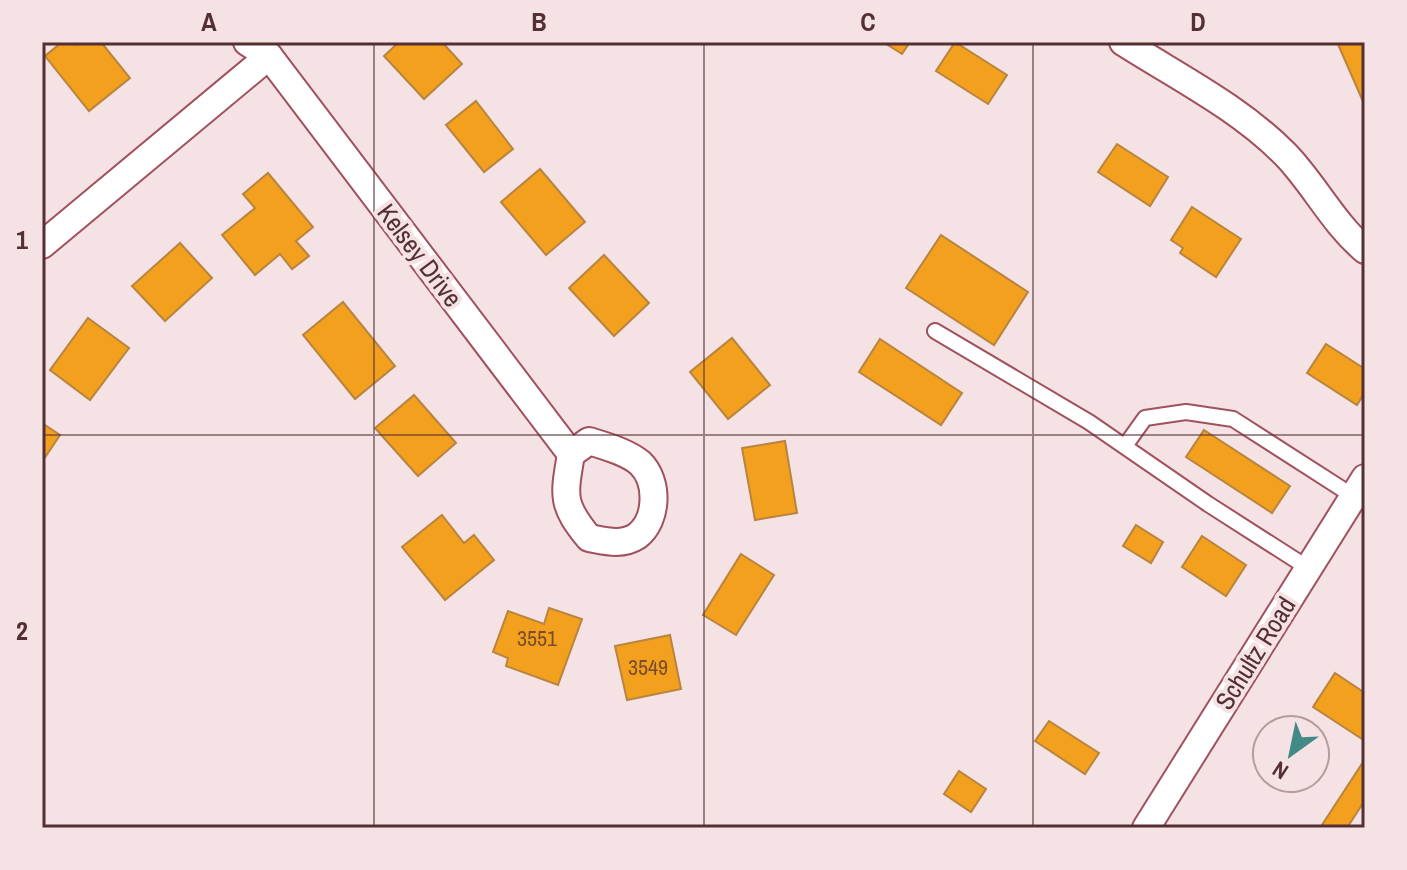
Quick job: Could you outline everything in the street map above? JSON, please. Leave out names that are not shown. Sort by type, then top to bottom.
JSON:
[{"type":"street","points":[[1123,42],[1258,130],[1286,155],[1339,223],[1365,250]]},
{"type":"street","name":"Kelsey Drive","points":[[42,245],[258,49],[571,454]]},
{"type":"street","name":"Schultz Road","points":[[1146,828],[1359,487]]},
{"type":"lane","points":[[935,331],[1089,422],[1308,568]]},
{"type":"lane","points":[[1125,446],[1145,418],[1186,412],[1233,419],[1359,487]]},
{"type":"building","points":[[62,42],[75,42],[77,45],[80,42],[101,42],[130,78],[89,111],[45,56]]},
{"type":"building","points":[[399,42],[442,42],[462,64],[424,99],[384,56]]},
{"type":"building","points":[[883,42],[910,42],[902,54]]},
{"type":"building","points":[[955,42],[1007,75],[988,104],[936,71]]},
{"type":"building","points":[[1337,42],[1365,42],[1365,106]]},
{"type":"building","points":[[476,101],[513,149],[484,172],[446,125]]},
{"type":"building","points":[[1117,144],[1168,177],[1150,206],[1098,172]]},
{"type":"building","points":[[540,169],[585,222],[546,255],[501,202]]},
{"type":"building","points":[[268,173],[313,227],[296,241],[309,256],[292,269],[280,254],[255,275],[222,235],[255,208],[243,194]]},
{"type":"building","points":[[1192,207],[1241,239],[1216,277],[1180,253],[1183,248],[1171,240]]},
{"type":"building","points":[[941,235],[1028,292],[994,345],[906,288]]},
{"type":"building","points":[[180,243],[212,278],[165,321],[132,286]]},
{"type":"building","points":[[604,255],[649,303],[614,336],[569,288]]},
{"type":"building","points":[[343,302],[395,366],[355,399],[303,335]]},
{"type":"building","points":[[88,318],[129,348],[90,400],[50,370]]},
{"type":"building","points":[[732,338],[770,385],[728,419],[690,372]]},
{"type":"building","points":[[880,339],[962,393],[941,425],[859,372]]},
{"type":"building","points":[[1326,344],[1365,369],[1365,392],[1357,405],[1307,373]]},
{"type":"building","points":[[414,395],[456,443],[418,476],[375,428]]},
{"type":"building","points":[[42,423],[60,435],[42,462]]},
{"type":"building","points":[[1204,430],[1290,486],[1272,513],[1186,457]]},
{"type":"building","points":[[785,441],[797,513],[755,520],[742,448]]},
{"type":"building","points":[[442,515],[464,543],[474,535],[494,560],[445,600],[402,547]]},
{"type":"building","points":[[1136,525],[1163,542],[1151,563],[1123,546]]},
{"type":"building","points":[[1202,536],[1246,565],[1226,596],[1182,567]]},
{"type":"building","points":[[741,554],[774,575],[736,635],[703,615]]},
{"type":"building","points":[[549,608],[582,619],[558,685],[506,666],[508,658],[493,652],[508,611],[544,624]]},
{"type":"building","points":[[670,635],[681,689],[627,700],[615,646]]},
{"type":"building","points":[[1335,673],[1365,693],[1365,741],[1331,719],[1331,714],[1324,714],[1313,707]]},
{"type":"building","points":[[1049,721],[1099,753],[1085,774],[1035,741]]},
{"type":"building","points":[[1365,759],[1365,800],[1347,828],[1320,828]]},
{"type":"building","points":[[959,771],[986,789],[971,812],[944,794]]}]
